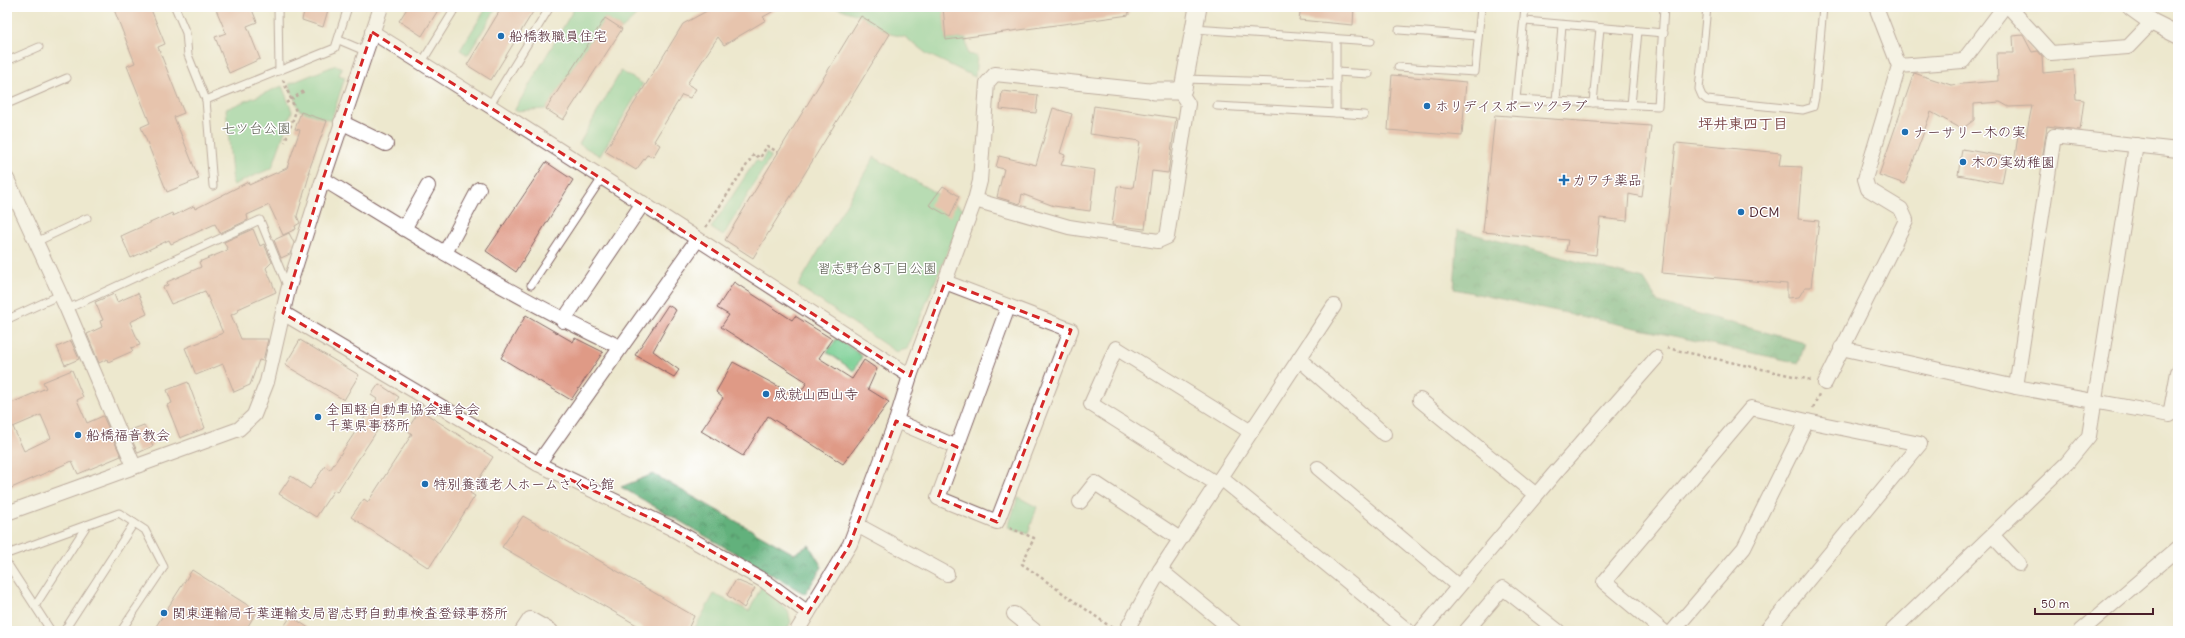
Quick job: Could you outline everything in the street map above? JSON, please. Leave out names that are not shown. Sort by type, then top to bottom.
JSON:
[{"type":"street","points":[[7,513],[238,429],[248,422],[254,415],[267,382],[288,290],[341,122],[381,7]]},
{"type":"street","points":[[975,200],[1069,227],[1158,241],[1167,238],[1188,104],[1182,85],[1198,7]]},
{"type":"street","points":[[1824,382],[1906,220],[1901,210],[1868,189],[1865,179],[1899,66],[1876,7]]},
{"type":"street","points":[[1899,66],[1963,61],[2004,7]]},
{"type":"street","points":[[2009,7],[2051,52],[2128,47],[2152,22]]},
{"type":"street","points":[[2131,7],[2152,22],[2178,35]]},
{"type":"street","points":[[372,32],[490,105],[602,178],[700,235],[910,376]]},
{"type":"street","points":[[797,631],[850,544],[896,421],[910,376],[975,200],[980,181],[987,83],[995,74],[1154,91],[1182,85]]},
{"type":"street","points":[[341,122],[386,144]]},
{"type":"street","points":[[2016,387],[2054,136],[2178,150]]},
{"type":"street","points":[[1892,631],[1993,536],[2067,463],[2089,436],[2136,145]]},
{"type":"street","points":[[323,178],[404,229],[563,321],[620,347]]},
{"type":"street","points":[[7,179],[67,309],[134,466]]},
{"type":"street","points":[[404,229],[428,186]]},
{"type":"street","points":[[446,253],[479,189]]},
{"type":"street","points":[[563,321],[643,203]]},
{"type":"street","points":[[538,464],[700,235]]},
{"type":"street","points":[[945,282],[1071,330],[997,522],[938,498],[1008,307]]},
{"type":"street","points":[[1126,631],[1160,570],[1334,306]]},
{"type":"street","points":[[283,313],[538,464],[671,528],[766,582],[808,613]]},
{"type":"street","points":[[1251,432],[1116,348],[1091,404],[1219,481],[1408,631]]},
{"type":"street","points":[[1841,348],[2016,387],[2095,400],[2170,415],[2178,372]]},
{"type":"street","points":[[1420,631],[1656,358]]},
{"type":"street","points":[[1298,360],[1384,434]]},
{"type":"street","points":[[1420,400],[1536,495]]},
{"type":"street","points":[[1663,631],[1604,582],[1751,408],[1920,444],[1766,631]]},
{"type":"street","points":[[896,421],[957,447]]},
{"type":"street","points":[[1673,631],[1744,548],[1807,421]]},
{"type":"street","points":[[1318,468],[1458,586]]},
{"type":"street","points":[[1080,502],[1095,483],[1180,539]]},
{"type":"street","points":[[857,525],[947,574]]},
{"type":"street","points":[[1993,536],[2019,564]]},
{"type":"street","points":[[2081,631],[2178,548]]},
{"type":"street","points":[[1160,570],[1234,631]]},
{"type":"street","points":[[1466,631],[1503,588],[1558,631]]},
{"type":"street","points":[[1014,614],[1035,631]]},
{"type":"street","points":[[522,631],[530,619],[551,631]]},
{"type":"lane","points":[[175,7],[186,33],[188,55],[206,100],[213,186]]},
{"type":"lane","points":[[278,7],[279,71]]},
{"type":"lane","points":[[206,100],[335,48],[339,40],[348,7]]},
{"type":"lane","points":[[422,62],[456,7]]},
{"type":"lane","points":[[490,105],[550,7]]},
{"type":"lane","points":[[1398,67],[1474,72],[1480,7]]},
{"type":"lane","points":[[1525,7],[1525,21],[1516,99],[1658,106],[1664,33],[1664,7]]},
{"type":"lane","points":[[1707,7],[1699,89],[1702,96],[1706,100],[1803,110],[1813,107],[1815,98],[1823,7]]},
{"type":"lane","points":[[1525,21],[1664,33]]},
{"type":"lane","points":[[1556,101],[1562,25]]},
{"type":"lane","points":[[1594,103],[1600,28]]},
{"type":"lane","points":[[1194,30],[1371,41]]},
{"type":"lane","points":[[1399,30],[1478,36]]},
{"type":"lane","points":[[1631,105],[1638,31]]},
{"type":"lane","points":[[1336,39],[1336,113]]},
{"type":"lane","points":[[339,40],[365,51]]},
{"type":"lane","points":[[7,61],[39,47]]},
{"type":"lane","points":[[1336,72],[1369,74]]},
{"type":"lane","points":[[7,104],[67,78]]},
{"type":"lane","points":[[1182,85],[1336,84]]},
{"type":"lane","points":[[1217,106],[1364,115]]},
{"type":"lane","points":[[531,285],[602,178]]},
{"type":"lane","points":[[36,242],[88,218]]},
{"type":"lane","points":[[67,309],[260,220],[288,290]]},
{"type":"lane","points":[[8,319],[60,295]]},
{"type":"lane","points":[[7,554],[119,513],[145,530],[164,567],[122,631]]},
{"type":"lane","points":[[64,631],[134,523]]},
{"type":"lane","points":[[35,606],[87,524]]},
{"type":"lane","points":[[7,563],[51,631]]},
{"type":"path","points":[[279,71],[296,112],[285,142]]},
{"type":"path","points":[[286,103],[304,91]]},
{"type":"path","points":[[700,235],[754,154],[760,158],[767,146],[778,152]]},
{"type":"path","points":[[1656,358],[1665,348],[1824,382],[1807,421]]},
{"type":"path","points":[[997,522],[1034,538],[1022,564],[1116,631]]},
{"type":"highlighted area","points":[[372,32],[910,376],[945,282],[1071,330],[997,522],[938,498],[957,447],[896,421],[850,544],[808,613],[766,582],[671,528],[538,464],[283,313],[323,179]]},
{"type":"green space","points":[[487,7],[497,7],[468,55],[460,50]]},
{"type":"green space","points":[[575,7],[639,7],[635,17],[622,29],[605,18],[546,109],[514,111]]},
{"type":"green space","points":[[835,7],[943,7],[946,40],[966,38],[968,54],[977,56],[975,77],[927,54],[905,37],[890,34],[861,16]]},
{"type":"green space","name":"七ツ台公園","points":[[336,65],[342,68],[339,75],[345,77],[331,121],[299,110],[289,84]]},
{"type":"green space","points":[[621,71],[643,84],[600,156],[579,144]]},
{"type":"green space","name":"七ツ台公園","points":[[282,86],[292,111],[272,168],[233,185],[226,109]]},
{"type":"green space","points":[[766,153],[771,156],[723,236],[711,228],[756,160],[761,163]]},
{"type":"green space","name":"習志野台8丁目公園","points":[[874,157],[965,210],[907,349],[896,352],[798,286]]},
{"type":"green space","points":[[1458,230],[1644,279],[1659,303],[1805,343],[1799,363],[1454,289]]},
{"type":"green space","points":[[837,338],[862,356],[854,371],[827,352]]},
{"type":"green space","points":[[653,474],[794,554],[809,545],[822,567],[805,594],[621,487]]},
{"type":"green space","points":[[1018,497],[1037,507],[1028,534],[1008,527]]},
{"type":"green space","points":[[761,587],[788,611],[791,622],[786,631],[693,631],[714,594],[749,611]]},
{"type":"building","points":[[113,7],[150,7],[165,44],[158,47],[184,113],[174,117],[199,179],[167,192],[141,127],[150,123],[127,66],[135,63]]},
{"type":"building","points":[[215,7],[251,7],[257,22],[247,26],[260,59],[229,73],[215,37],[226,33]]},
{"type":"building","points":[[305,7],[319,7],[328,10],[323,27],[302,20]]},
{"type":"building","points":[[408,7],[440,7],[422,36],[399,21]]},
{"type":"building","name":"船橋教職員住宅","points":[[502,7],[536,7],[491,80],[467,65]]},
{"type":"building","points":[[714,7],[781,7],[763,17],[766,20],[724,45],[718,37],[687,84],[696,89],[690,98],[682,95],[654,141],[660,145],[653,157],[647,155],[636,170],[605,151],[683,24]]},
{"type":"building","points":[[943,7],[1128,7],[1129,15],[946,40]]},
{"type":"building","points":[[1301,7],[1354,7],[1353,25],[1299,20]]},
{"type":"building","points":[[861,16],[890,34],[753,258],[725,240]]},
{"type":"building","points":[[605,18],[622,29],[563,120],[546,109]]},
{"type":"building","points":[[2023,35],[2032,52],[2038,51],[2042,56],[2043,73],[2074,70],[2076,99],[2084,100],[2080,130],[2047,126],[2042,161],[2015,157],[2018,135],[2026,136],[2032,106],[2009,107],[2000,102],[1974,104],[1974,120],[1962,129],[1931,112],[1905,184],[1879,175],[1914,73],[1951,85],[1998,81],[1997,53],[2014,53],[2013,36]]},
{"type":"building","name":"ホリデイスポーツクラブ","points":[[1392,75],[1466,82],[1462,136],[1388,130]]},
{"type":"building","points":[[1002,91],[1038,95],[1036,113],[1000,109]]},
{"type":"building","points":[[1094,106],[1176,118],[1168,173],[1152,171],[1145,229],[1112,225],[1117,186],[1133,188],[1140,141],[1090,134]]},
{"type":"building","points":[[1053,108],[1072,114],[1060,153],[1065,155],[1061,165],[1095,170],[1090,211],[1054,206],[1022,194],[1020,204],[997,197],[1004,169],[996,167],[999,156],[1036,165]]},
{"type":"building","points":[[301,112],[327,121],[308,173],[310,173],[297,216],[300,223],[295,226],[296,229],[283,235],[269,205],[247,215],[248,220],[220,233],[215,224],[171,244],[169,240],[131,258],[121,236],[172,213],[173,216],[194,206],[195,209],[248,182],[249,185],[287,168],[300,130],[295,129]]},
{"type":"building","points":[[1495,115],[1651,126],[1642,197],[1629,194],[1627,221],[1600,218],[1596,255],[1566,251],[1568,240],[1483,232]]},
{"type":"building","points":[[1676,143],[1781,153],[1779,166],[1802,167],[1798,219],[1819,221],[1811,287],[1805,287],[1799,297],[1787,298],[1787,284],[1662,273]]},
{"type":"building","points":[[1962,149],[2007,157],[2002,183],[1958,175]]},
{"type":"building","points":[[546,162],[573,180],[516,272],[486,251]]},
{"type":"building","points":[[943,186],[959,196],[950,217],[929,205]]},
{"type":"building","points":[[253,229],[260,246],[264,244],[272,262],[266,268],[276,292],[238,309],[239,311],[231,315],[241,339],[268,339],[263,361],[259,360],[250,385],[234,392],[223,364],[196,375],[185,348],[223,333],[205,291],[171,304],[163,287],[168,285],[167,282],[201,267],[199,262],[228,250],[224,242]]},
{"type":"building","points":[[289,233],[294,243],[290,254],[281,258],[274,240]]},
{"type":"building","points":[[734,282],[792,320],[795,316],[832,339],[819,358],[852,379],[864,360],[877,369],[868,389],[889,402],[843,464],[768,416],[743,456],[701,431],[723,398],[716,392],[733,362],[798,397],[807,382],[721,327],[729,315],[717,308]]},
{"type":"building","points":[[138,293],[147,314],[130,322],[140,345],[131,348],[133,351],[108,362],[107,359],[99,363],[87,334],[102,327],[100,321],[103,320],[95,302],[114,294],[117,302]]},
{"type":"building","points":[[668,305],[676,310],[653,351],[679,370],[674,377],[635,355]]},
{"type":"building","points":[[526,315],[573,342],[575,338],[603,352],[571,400],[501,358]]},
{"type":"building","points":[[300,340],[359,375],[344,400],[285,365]]},
{"type":"building","points":[[71,341],[79,359],[65,365],[57,347]]},
{"type":"building","points":[[72,370],[83,397],[77,400],[87,423],[103,416],[121,456],[78,474],[72,461],[7,490],[7,405],[46,388],[43,382]],"holes":[[[41,415],[51,438],[24,451],[13,427]]]},
{"type":"building","points":[[188,382],[205,428],[180,438],[167,405],[172,403],[167,390]]},
{"type":"building","points":[[379,384],[399,397],[337,492],[334,490],[316,517],[279,494],[291,476],[310,489],[325,466],[330,470],[377,399],[371,395]]},
{"type":"building","name":"特別養護老人ホームさくら館","points":[[420,410],[493,457],[470,493],[475,496],[429,568],[351,517],[364,499],[368,502],[412,434],[407,430]]},
{"type":"building","points":[[144,425],[153,446],[138,453],[128,431]]},
{"type":"building","points":[[523,516],[694,616],[687,631],[647,631],[502,547]]},
{"type":"building","points":[[192,570],[257,611],[245,631],[153,631]]},
{"type":"building","points":[[736,580],[755,588],[744,608],[727,595]]},
{"type":"building","points":[[291,616],[313,631],[281,631]]},
{"type":"place","name":"船橋教職員住宅","points":[[501,36]]},
{"type":"place","name":"ホリデイスポーツクラブ","points":[[1427,106]]},
{"type":"place","name":"ナーサリー木の実","points":[[1905,132]]},
{"type":"place","name":"木の実幼稚園","points":[[1963,162]]},
{"type":"place","name":"カワチ薬品","points":[[1564,180]]},
{"type":"place","name":"DCM","points":[[1741,212]]},
{"type":"place","name":"成就山西山寺","points":[[766,394]]},
{"type":"place","name":"全国軽自動車協会連合会 千葉県事務所","points":[[318,417]]},
{"type":"place","name":"船橋福音教会","points":[[78,435]]},
{"type":"place","name":"特別養護老人ホームさくら館","points":[[425,484]]},
{"type":"place","name":"関東運輸局千葉運輸支局習志野自動車検査登録事務所","points":[[164,613]]},
{"type":"district","name":"坪井東四丁目","points":[[1743,123]]}]
